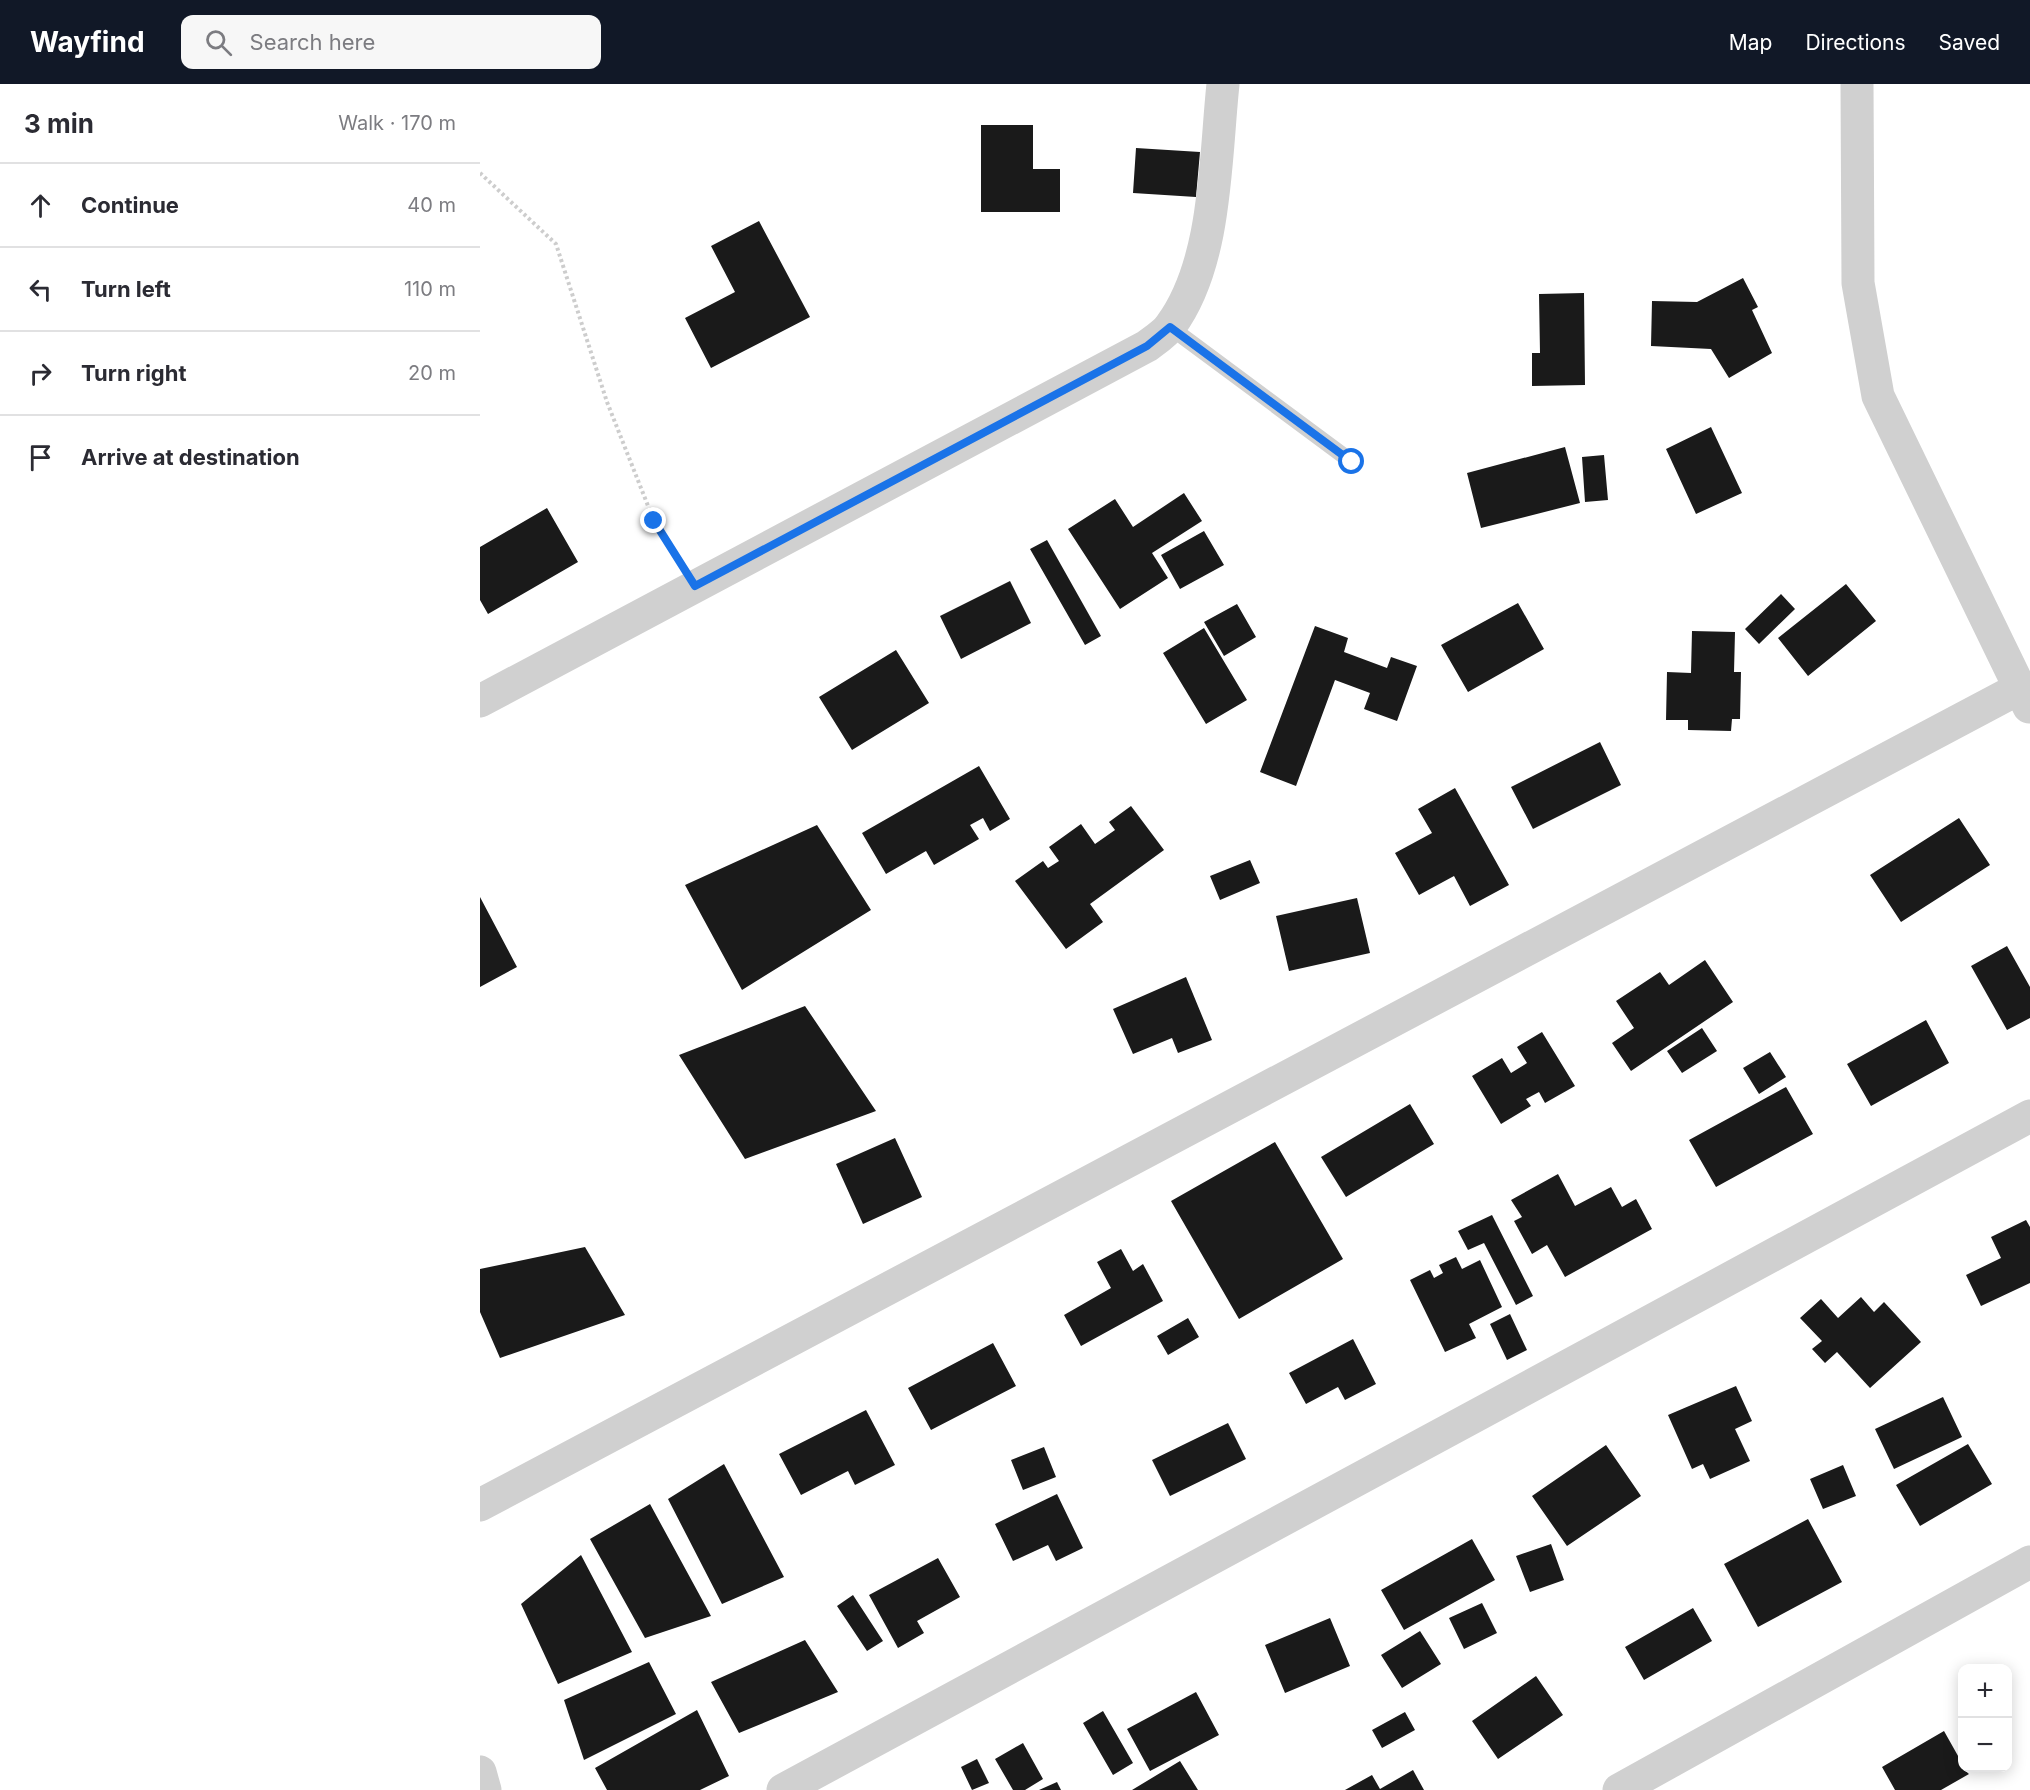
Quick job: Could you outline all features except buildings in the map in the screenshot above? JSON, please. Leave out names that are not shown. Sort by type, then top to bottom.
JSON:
[{"type":"street","points":[[480,701],[1147,346],[1170,327],[1188,297],[1200,260],[1210,216],[1223,84]]},
{"type":"street","points":[[480,1505],[2026,693],[1878,396],[1858,283],[1857,84]]},
{"type":"street","points":[[783,1790],[2030,1116]]},
{"type":"street","points":[[1619,1790],[2030,1562]]},
{"type":"street","points":[[480,1772],[484,1790]]},
{"type":"lane","points":[[1170,327],[1352,462]]},
{"type":"path","points":[[480,173],[556,244],[607,402],[654,521],[695,586]]},
{"type":"route","points":[[654,521],[695,586],[1147,346],[1170,327],[1352,462]]}]
